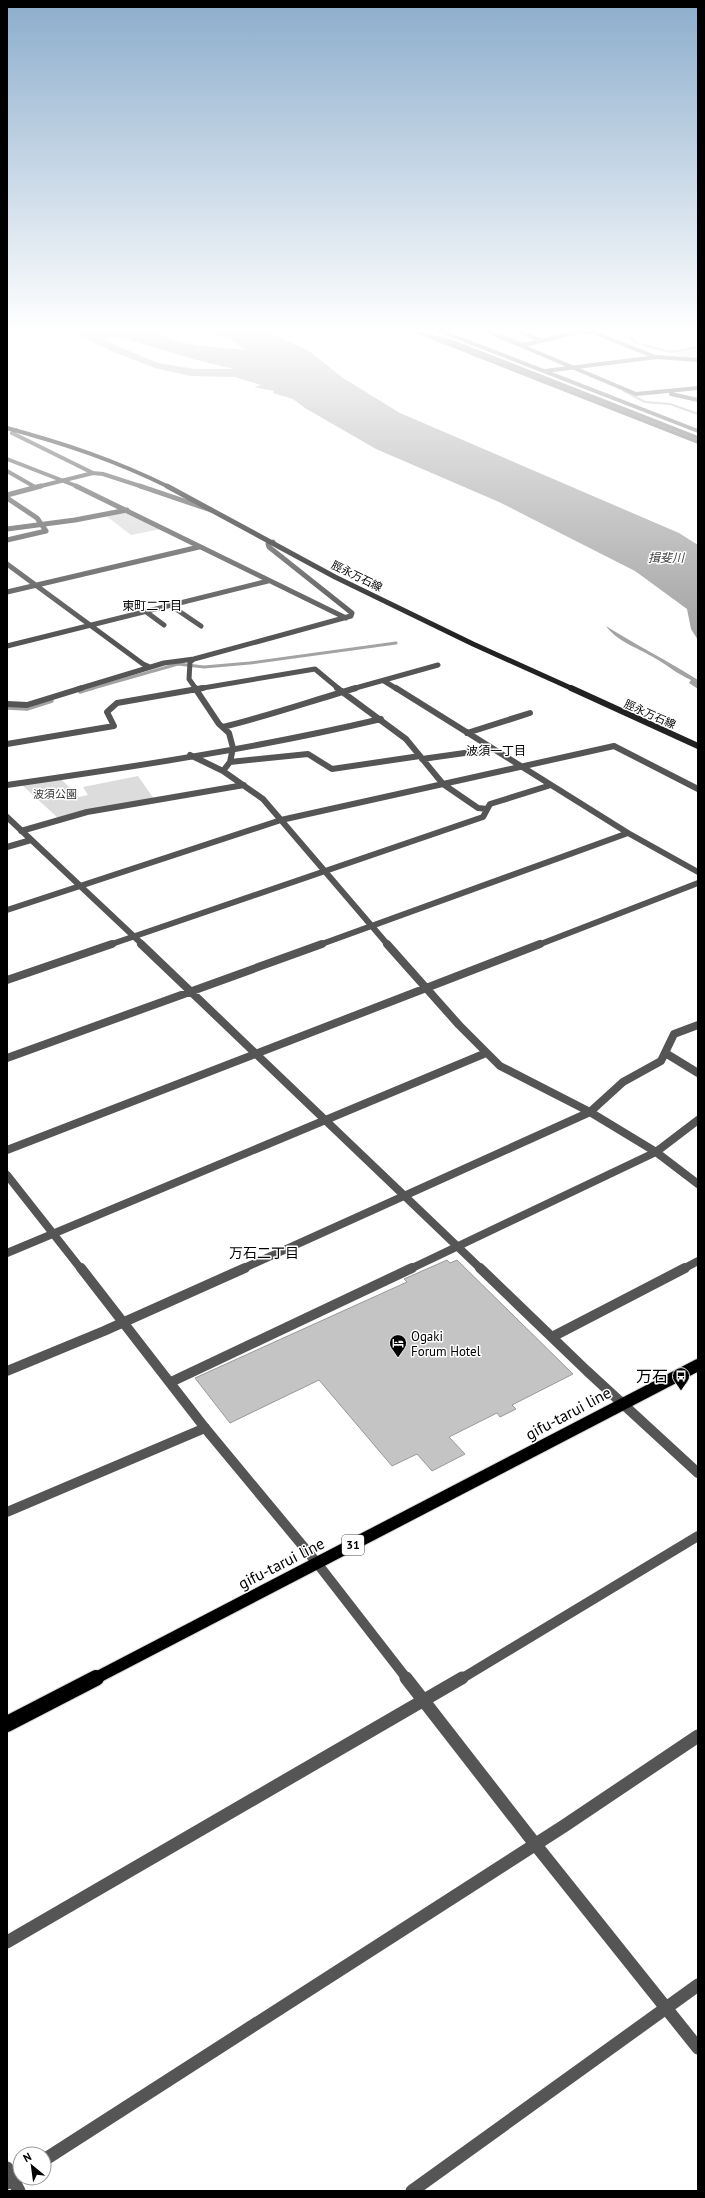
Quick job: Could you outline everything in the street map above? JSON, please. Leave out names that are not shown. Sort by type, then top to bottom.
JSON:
[{"type":"main road","name":"脛永万石線","points":[[14,431],[73,446],[111,460],[216,511],[335,577],[460,637],[698,746]]},
{"type":"main road","name":"gifu-tarui line","points":[[7,1724],[698,1365]]},
{"type":"street","points":[[14,431],[12,433],[26,442],[93,473],[102,474],[199,507],[216,511]]},
{"type":"street","points":[[669,431],[698,442]]},
{"type":"street","points":[[679,431],[698,438]]},
{"type":"street","points":[[7,459],[63,480],[127,510],[199,547],[346,618]]},
{"type":"street","points":[[7,471],[35,487]]},
{"type":"street","points":[[7,495],[93,473]]},
{"type":"street","points":[[7,498],[37,518],[40,525],[46,531],[7,540]]},
{"type":"street","points":[[7,529],[40,525],[127,510]]},
{"type":"street","points":[[7,704],[27,705],[164,663],[194,659],[351,616],[352,613],[269,547],[268,544],[273,542]]},
{"type":"street","points":[[7,592],[34,583],[193,544]]},
{"type":"street","points":[[7,587],[34,583],[199,547]]},
{"type":"street","points":[[7,564],[143,664],[150,667]]},
{"type":"street","points":[[7,646],[268,581]]},
{"type":"street","points":[[170,605],[201,626]]},
{"type":"street","points":[[145,612],[164,625]]},
{"type":"street","points":[[194,659],[190,662],[189,679],[219,724],[229,733],[233,748],[230,762],[223,771]]},
{"type":"street","points":[[223,727],[271,716],[289,706],[343,693],[438,665]]},
{"type":"street","points":[[7,744],[114,726],[107,712],[117,702],[196,688],[315,670],[343,693],[381,719],[406,739],[444,784],[478,808],[487,809]]},
{"type":"street","points":[[384,680],[628,833],[698,872]]},
{"type":"street","points":[[467,733],[530,713]]},
{"type":"street","points":[[7,785],[99,772],[334,730],[381,719]]},
{"type":"street","points":[[7,910],[281,820],[614,746],[698,789]]},
{"type":"street","points":[[230,762],[308,754],[332,769],[493,749]]},
{"type":"street","points":[[189,755],[211,764],[223,771],[264,799],[324,872],[426,987],[486,1053],[500,1066],[590,1112],[656,1152],[698,1184]]},
{"type":"street","points":[[21,830],[87,812],[244,785]]},
{"type":"street","points":[[7,980],[483,817],[490,804],[551,785]]},
{"type":"street","points":[[7,817],[257,1053],[552,1337],[698,1473]]},
{"type":"street","points":[[7,1058],[628,833]]},
{"type":"street","points":[[7,847],[31,840]]},
{"type":"street","points":[[7,1150],[698,883]]},
{"type":"street","points":[[7,1371],[124,1322],[590,1112],[622,1082],[661,1061],[666,1054],[674,1034],[698,1025]]},
{"type":"street","points":[[7,1253],[55,1235],[486,1053]]},
{"type":"street","points":[[666,1054],[698,1073]]},
{"type":"street","points":[[171,1382],[656,1152],[670,1144],[698,1120]]},
{"type":"street","points":[[7,1175],[171,1382],[205,1428],[318,1563],[535,1844],[698,2048]]},
{"type":"street","points":[[552,1337],[698,1261]]},
{"type":"street","points":[[7,1512],[205,1428]]},
{"type":"street","points":[[7,1942],[424,1701],[698,1536]]},
{"type":"street","points":[[52,2155],[535,1844],[698,1736]]},
{"type":"street","points":[[412,2191],[698,1985]]},
{"type":"green space","points":[[127,511],[161,529],[131,535],[105,515]]},
{"type":"green space","name":"波須公園","points":[[138,776],[154,799],[58,818],[21,784],[60,778],[79,797],[88,795],[83,787]]},
{"type":"water","name":"揖斐川","points":[[344,431],[441,431],[679,533],[698,545],[698,640],[691,629],[687,609],[635,571],[499,502],[376,449]]},
{"type":"water","points":[[606,626],[698,680],[698,689],[689,683],[691,680],[628,644],[611,632]]},
{"type":"building","name":"Ogaki Forum Hotel","points":[[447,1260],[450,1263],[457,1260],[573,1374],[512,1405],[516,1409],[500,1417],[497,1413],[449,1437],[465,1454],[432,1471],[417,1454],[392,1466],[319,1380],[230,1423],[195,1378],[407,1282],[404,1279]]},
{"type":"waterway","points":[[90,689],[178,664],[204,667],[250,663],[396,643]]},
{"type":"waterway","points":[[80,692],[93,688]]},
{"type":"waterway","points":[[7,708],[27,709],[52,701]]},
{"type":"place","name":"Ogaki Forum Hotel","points":[[398,1358]]},
{"type":"place","name":"万石","points":[[681,1391]]},
{"type":"district","name":"東町二丁目","points":[[152,606]]},
{"type":"district","name":"波須一丁目","points":[[496,751]]},
{"type":"district","name":"万石二丁目","points":[[264,1253]]}]
